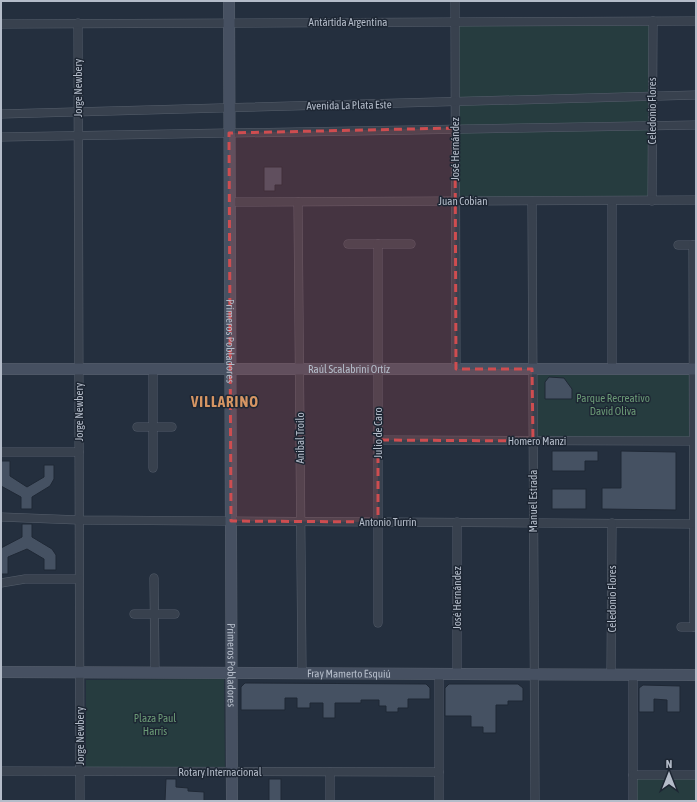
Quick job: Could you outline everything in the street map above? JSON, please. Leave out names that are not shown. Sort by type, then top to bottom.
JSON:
[{"type":"street","name":"Primeros Pobladores","points":[[229,1],[232,801]]},
{"type":"street","name":"José Hernández","points":[[455,1],[456,368]]},
{"type":"street","name":"Celedonio Flores","points":[[652,21],[652,201]]},
{"type":"street","name":"Antártida Argentina","points":[[1,24],[696,21]]},
{"type":"street","name":"Jorge Newbery","points":[[78,23],[80,801]]},
{"type":"street","name":"Avenida La Plata Este","points":[[1,114],[455,103],[696,95]]},
{"type":"street","points":[[1,137],[696,125]]},
{"type":"street","name":"Juan Cobian","points":[[230,202],[696,200]]},
{"type":"street","name":"Manuel Estrada","points":[[532,201],[535,801]]},
{"type":"street","points":[[612,201],[612,368]]},
{"type":"street","name":"Anibal Troilo","points":[[298,202],[302,674]]},
{"type":"street","points":[[348,244],[411,244]]},
{"type":"street","name":"Julio de Caro","points":[[378,244],[378,623]]},
{"type":"street","points":[[678,245],[695,245],[695,627],[681,627]]},
{"type":"street","name":"Raúl Scalabrini Ortíz","points":[[1,368],[695,368]]},
{"type":"street","points":[[153,368],[153,468]]},
{"type":"street","points":[[137,427],[172,427]]},
{"type":"street","name":"Homero Manzi","points":[[378,440],[695,441]]},
{"type":"street","points":[[1,452],[79,452]]},
{"type":"street","name":"Antonio Turrín","points":[[1,517],[79,520],[695,524]]},
{"type":"street","name":"José Hernández","points":[[457,522],[457,674]]},
{"type":"street","name":"Celedonio Flores","points":[[611,675],[612,523]]},
{"type":"street","points":[[154,578],[155,673]]},
{"type":"street","points":[[1,584],[25,579],[79,579]]},
{"type":"street","points":[[134,614],[175,614]]},
{"type":"street","name":"Fray Mamerto Esquiú","points":[[1,672],[696,675]]},
{"type":"street","points":[[439,674],[439,801]]},
{"type":"street","points":[[633,675],[633,801]]},
{"type":"street","name":"Rotary Internacional","points":[[1,771],[439,772]]},
{"type":"street","points":[[330,772],[330,801]]},
{"type":"street","points":[[633,775],[696,775]]},
{"type":"highlighted area","points":[[455,128],[456,369],[532,369],[533,441],[378,440],[378,522],[231,521],[229,133]]},
{"type":"green space","points":[[459,26],[649,26],[649,197],[459,197]]},
{"type":"green space","name":"Parque Recreativo David Oliva","points":[[532,369],[693,369],[693,441],[533,441]]},
{"type":"green space","name":"Plaza Paul Harris","points":[[224,679],[225,770],[86,770],[86,680]]},
{"type":"green space","points":[[637,779],[696,779],[696,801],[637,801]]},
{"type":"building","points":[[264,167],[282,167],[282,185],[275,185],[275,191],[264,191]]},
{"type":"building","points":[[549,377],[564,378],[572,389],[572,399],[545,399],[545,382]]},
{"type":"building","points":[[552,451],[598,451],[598,461],[585,461],[585,471],[552,471]]},
{"type":"building","points":[[621,451],[676,452],[676,510],[602,509],[602,488],[621,488]]},
{"type":"building","points":[[1,461],[10,461],[10,476],[27,487],[44,477],[44,465],[54,465],[54,479],[50,486],[32,497],[32,509],[21,509],[21,497],[1,486]]},
{"type":"building","points":[[552,489],[586,489],[586,509],[552,509]]},
{"type":"building","points":[[22,524],[32,524],[32,537],[52,549],[56,555],[56,570],[44,570],[44,559],[27,549],[8,557],[8,574],[1,574],[1,548],[22,537]]},
{"type":"building","points":[[245,683],[426,684],[430,688],[430,699],[408,699],[408,708],[398,708],[398,712],[386,712],[386,706],[379,706],[379,700],[361,700],[361,703],[335,703],[335,718],[323,718],[323,703],[310,703],[310,708],[297,708],[297,698],[285,698],[285,710],[241,710],[241,687]]},
{"type":"building","points":[[449,684],[518,684],[523,688],[523,701],[508,701],[508,705],[496,705],[496,733],[483,733],[483,727],[471,727],[471,716],[445,716],[445,688]]},
{"type":"building","points":[[643,685],[680,686],[680,712],[667,712],[667,700],[654,699],[654,712],[639,712],[639,688]]},
{"type":"building","points":[[166,779],[176,779],[176,787],[188,788],[188,791],[204,792],[204,801],[165,801]]},
{"type":"building","points":[[269,779],[281,779],[281,801],[269,801]]},
{"type":"district","name":"VILLARINO","points":[[225,402]]}]
